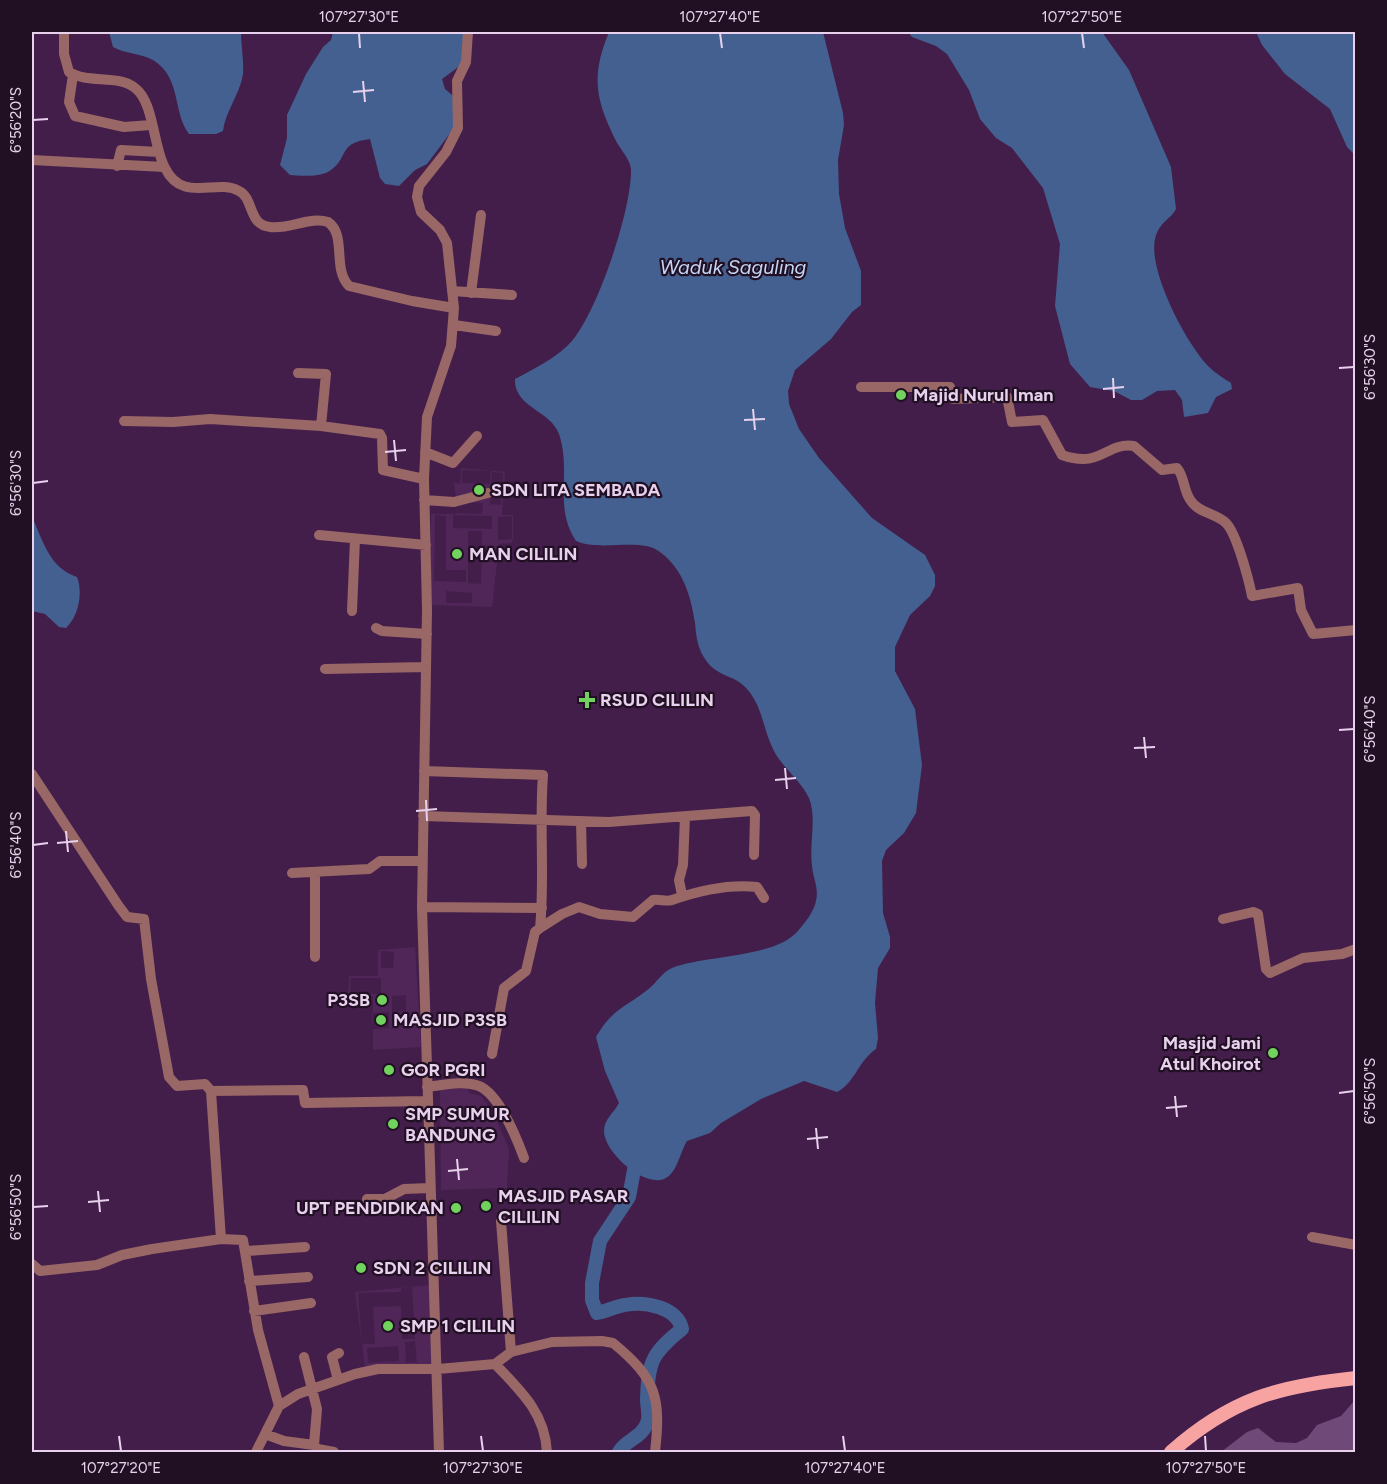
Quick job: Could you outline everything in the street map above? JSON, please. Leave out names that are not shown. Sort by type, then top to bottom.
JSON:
[{"type":"main road","points":[[1171,1452],[1208,1423],[1259,1397],[1288,1386],[1356,1378]]},
{"type":"street","points":[[64,32],[66,68],[73,75],[130,84],[143,95],[164,167],[179,185],[241,191],[254,217],[268,227],[316,220],[328,222],[336,230],[341,272],[349,286],[454,308]]},
{"type":"street","points":[[439,1452],[422,907],[427,634],[424,479],[427,417],[448,358],[454,325],[454,308],[447,243],[440,230],[421,212],[417,197],[419,186],[446,152],[458,128],[457,81],[466,62],[468,32]]},
{"type":"street","points":[[73,75],[69,102],[75,116],[124,127],[151,125]]},
{"type":"street","points":[[117,166],[121,150],[159,152]]},
{"type":"street","points":[[32,160],[164,167]]},
{"type":"street","points":[[471,293],[481,215]]},
{"type":"street","points":[[452,291],[512,296]]},
{"type":"street","points":[[454,325],[496,331]]},
{"type":"street","points":[[298,373],[325,373],[327,375],[321,426]]},
{"type":"street","points":[[861,387],[907,389],[946,385],[950,387],[953,399],[1007,397],[1012,422],[1043,420],[1062,455],[1077,459],[1099,458],[1114,448],[1134,446],[1162,470],[1177,468],[1181,472],[1185,491],[1194,506],[1227,524],[1237,542],[1238,554],[1250,579],[1252,597],[1298,588],[1301,610],[1313,634],[1356,630]]},
{"type":"street","points":[[124,421],[173,422],[210,419],[321,426],[380,434],[383,470],[424,479]]},
{"type":"street","points":[[425,452],[453,463],[477,436]]},
{"type":"street","points":[[424,500],[454,502],[488,493]]},
{"type":"street","points":[[320,536],[426,544]]},
{"type":"street","points":[[352,611],[355,538]]},
{"type":"street","points":[[376,628],[382,631],[427,634]]},
{"type":"street","points":[[325,669],[426,667]]},
{"type":"street","points":[[424,771],[542,773],[540,927]]},
{"type":"street","points":[[32,774],[122,911],[127,916],[144,919],[150,979],[169,1077],[180,1087],[206,1084],[210,1091],[221,1239]]},
{"type":"street","points":[[423,816],[581,821],[685,817],[732,811],[754,812],[754,855]]},
{"type":"street","points":[[682,895],[679,880],[683,865],[685,817]]},
{"type":"street","points":[[581,821],[582,864]]},
{"type":"street","points":[[292,873],[369,869],[380,861],[422,861]]},
{"type":"street","points":[[315,872],[315,957]]},
{"type":"street","points":[[492,1054],[504,988],[525,973],[535,932],[562,914],[579,907],[600,914],[633,917],[653,900],[670,901],[682,895],[754,886],[760,889],[764,898]]},
{"type":"street","points":[[422,907],[542,908]]},
{"type":"street","points":[[1223,919],[1258,914],[1266,969],[1270,973],[1303,958],[1342,954],[1356,950]]},
{"type":"street","points":[[427,1087],[467,1083],[481,1087],[507,1120],[524,1158]]},
{"type":"street","points":[[210,1091],[303,1090],[305,1103],[427,1101]]},
{"type":"street","points":[[367,1199],[385,1199],[404,1190],[430,1188]]},
{"type":"street","points":[[501,1221],[511,1352]]},
{"type":"street","points":[[1312,1237],[1356,1245]]},
{"type":"street","points":[[32,1264],[40,1271],[97,1265],[122,1255],[221,1239],[241,1239],[247,1251],[254,1311],[279,1406]]},
{"type":"street","points":[[247,1251],[305,1247]]},
{"type":"street","points":[[249,1281],[308,1277]]},
{"type":"street","points":[[254,1311],[311,1303]]},
{"type":"street","points":[[256,1452],[279,1406],[313,1389],[338,1380],[378,1369],[495,1364],[511,1352],[552,1342],[602,1341],[613,1343],[654,1388],[659,1421],[655,1452]]},
{"type":"street","points":[[338,1380],[332,1357],[339,1353]]},
{"type":"street","points":[[304,1357],[318,1418],[314,1445]]},
{"type":"street","points":[[495,1364],[535,1408],[546,1437],[547,1452]]},
{"type":"street","points":[[265,1434],[284,1441],[314,1445],[318,1449],[334,1452]]},
{"type":"shaded area","name":"MAN CILILIN","points":[[461,468],[505,472],[502,515],[513,515],[513,538],[512,543],[499,544],[492,607],[430,605],[431,514],[482,514],[483,503],[457,502],[457,506],[454,483],[460,484]],"holes":[[[462,470],[491,471],[490,484],[462,483]],[[492,472],[503,473],[501,505],[490,504]],[[435,515],[446,516],[446,570],[466,570],[466,582],[434,581]],[[453,515],[492,516],[492,529],[453,528]],[[512,516],[512,539],[498,540],[498,517]],[[468,531],[482,531],[481,584],[468,583]],[[484,545],[494,546],[494,562],[484,562]],[[446,591],[472,593],[472,603],[446,603]]]},
{"type":"shaded area","name":"P3SB","points":[[415,947],[421,1047],[373,1050],[373,1029],[389,1028],[389,1012],[373,1013],[373,997],[348,996],[349,976],[378,976],[378,950]],"holes":[[[381,951],[394,952],[393,968],[381,968]],[[351,978],[381,978],[381,994],[350,993]],[[406,995],[406,1011],[392,1012],[392,996]]]},
{"type":"shaded area","points":[[468,1087],[469,1093],[481,1096],[493,1112],[509,1149],[507,1188],[441,1190],[440,1089]]},
{"type":"shaded area","name":"SMP 1 CILILIN","points":[[430,1285],[433,1366],[365,1367],[355,1292]],"holes":[[[412,1287],[415,1339],[402,1339],[401,1306],[373,1307],[375,1344],[362,1344],[358,1293],[401,1292],[401,1288]],[[415,1341],[417,1362],[406,1363],[405,1342]],[[398,1346],[399,1361],[368,1363],[367,1348]]]},
{"type":"shaded area","points":[[1355,1400],[1355,1452],[1221,1452],[1247,1432],[1258,1428],[1276,1442],[1296,1443],[1307,1438],[1317,1425],[1341,1416]]},
{"type":"water","points":[[109,32],[241,32],[243,74],[223,131],[216,134],[189,134],[180,115],[173,85],[162,67],[153,60],[113,47]]},
{"type":"water","points":[[333,32],[467,32],[461,65],[442,79],[445,89],[457,99],[454,128],[427,164],[415,170],[399,186],[385,184],[380,178],[370,139],[352,144],[335,167],[324,174],[290,175],[280,165],[287,138],[287,115],[306,74],[323,47],[331,40]]},
{"type":"water","name":"Waduk Saguling","points":[[609,32],[823,32],[843,113],[844,125],[838,160],[839,194],[845,228],[861,271],[861,305],[852,312],[831,339],[795,370],[788,391],[789,404],[799,429],[819,458],[872,518],[925,555],[935,575],[935,586],[930,596],[910,615],[895,647],[895,671],[915,709],[922,765],[916,813],[904,833],[886,850],[882,861],[883,913],[890,937],[890,948],[878,968],[875,1003],[878,1038],[876,1049],[848,1083],[837,1092],[804,1081],[761,1099],[721,1123],[710,1133],[687,1141],[672,1172],[664,1179],[655,1180],[646,1178],[626,1166],[617,1158],[606,1139],[604,1131],[606,1123],[619,1103],[605,1071],[596,1037],[615,1013],[652,986],[669,969],[756,951],[786,940],[806,922],[815,905],[817,892],[812,866],[813,823],[809,798],[774,751],[760,711],[747,689],[736,680],[713,668],[702,654],[691,603],[685,584],[675,566],[652,548],[586,544],[576,541],[565,515],[563,448],[559,434],[549,419],[526,403],[516,389],[515,379],[560,352],[572,341],[582,326],[602,284],[620,233],[630,187],[631,169],[609,126],[600,100],[598,75],[603,48]]},
{"type":"water","points":[[908,32],[1102,32],[1129,70],[1171,167],[1176,209],[1157,233],[1154,253],[1163,287],[1189,341],[1208,366],[1231,383],[1232,389],[1216,397],[1208,413],[1184,417],[1182,400],[1175,390],[1157,391],[1142,400],[1131,400],[1114,391],[1090,387],[1070,364],[1055,306],[1060,244],[1043,188],[1012,148],[996,138],[980,119],[969,90],[947,54],[936,46],[912,37]]},
{"type":"water","points":[[1256,32],[1355,32],[1355,155],[1347,147],[1330,109],[1285,74],[1262,45]]},
{"type":"water","points":[[32,517],[53,560],[67,573],[77,577],[79,583],[77,611],[66,628],[59,627],[45,614],[32,611]]},
{"type":"waterway","points":[[619,1452],[645,1428],[648,1418],[647,1400],[651,1367],[658,1352],[682,1329],[674,1315],[659,1307],[633,1304],[597,1313],[592,1300],[592,1283],[600,1241],[629,1197],[637,1154]]},
{"type":"place","name":"Majid Nurul Iman","points":[[901,395]]},
{"type":"place","name":"SDN LITA SEMBADA","points":[[479,490]]},
{"type":"place","name":"MAN CILILIN","points":[[457,554]]},
{"type":"place","name":"RSUD CILILIN","points":[[587,700]]},
{"type":"place","name":"P3SB","points":[[382,1000]]},
{"type":"place","name":"MASJID P3SB","points":[[381,1020]]},
{"type":"place","name":"Masjid Jami Atul Khoirot","points":[[1273,1053]]},
{"type":"place","name":"GOR PGRI","points":[[389,1070]]},
{"type":"place","name":"SMP SUMUR BANDUNG","points":[[393,1124]]},
{"type":"place","name":"MASJID PASAR CILILIN","points":[[486,1206]]},
{"type":"place","name":"UPT PENDIDIKAN","points":[[456,1208]]},
{"type":"place","name":"SDN 2 CILILIN","points":[[361,1268]]},
{"type":"place","name":"SMP 1 CILILIN","points":[[388,1326]]}]
